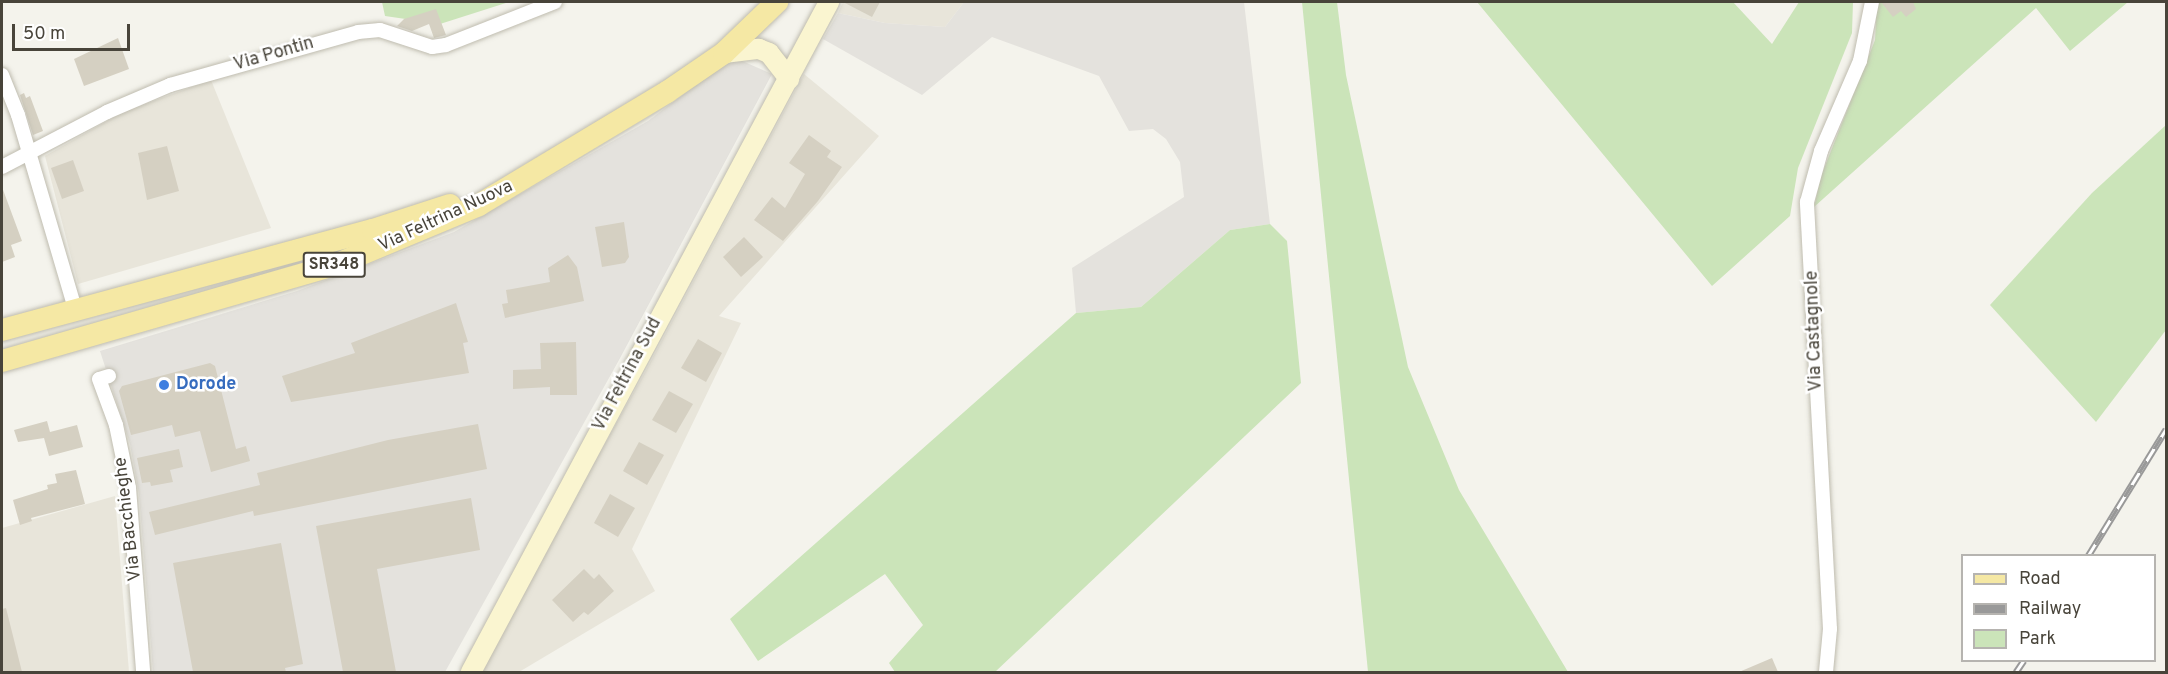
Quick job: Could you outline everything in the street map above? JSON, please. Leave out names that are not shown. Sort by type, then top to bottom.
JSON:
[{"type":"main road","name":"Via Feltrina Nuova","points":[[2,361],[335,265],[479,206],[552,165],[724,52],[777,2]]},
{"type":"main road","name":"Via Feltrina Sud","points":[[471,672],[635,359],[829,2]]},
{"type":"main road","points":[[724,52],[759,49],[769,53],[789,79]]},
{"type":"main road","points":[[2,330],[373,230],[552,165]]},
{"type":"street","name":"Via Pontin","points":[[2,167],[107,112],[170,85],[358,32],[380,30],[432,47],[446,45],[555,2]]},
{"type":"street","name":"Via Castagnole","points":[[1826,672],[1830,629],[1807,202],[1821,151],[1860,61],[1872,2]]},
{"type":"street","points":[[2,75],[29,154],[75,309]]},
{"type":"street","name":"Via Bacchieghe","points":[[109,376],[99,379],[116,425],[129,488],[143,672]]},
{"type":"shaded area","points":[[843,2],[964,2],[945,27],[885,23],[838,13]]},
{"type":"shaded area","points":[[964,2],[1244,2],[1270,224],[1230,230],[1141,307],[1076,313],[1072,268],[1184,197],[1180,162],[1166,139],[1153,129],[1129,131],[1099,76],[992,37],[922,95],[823,39],[838,13],[885,23],[945,27]]},
{"type":"shaded area","points":[[733,57],[772,74],[619,360],[445,672],[153,672],[139,494],[130,444],[100,351],[297,291],[454,232],[648,121]]},
{"type":"shaded area","points":[[804,74],[879,136],[719,316],[741,323],[632,549],[655,591],[519,672],[477,672],[644,374]]},
{"type":"shaded area","points":[[211,80],[271,228],[78,284],[45,156],[123,112]]},
{"type":"shaded area","points":[[115,496],[129,672],[2,672],[2,528]]},
{"type":"green space","points":[[382,2],[509,2],[440,24],[385,16]]},
{"type":"green space","points":[[1302,2],[1337,2],[1346,75],[1408,367],[1459,490],[1568,672],[1368,672]]},
{"type":"green space","points":[[1477,2],[1733,2],[1772,44],[1799,2],[1853,2],[1852,33],[1798,168],[1790,216],[1712,286]]},
{"type":"green space","points":[[1877,2],[2128,2],[2070,51],[2036,8],[1814,207],[1821,176],[1875,40]]},
{"type":"green space","points":[[2166,125],[2166,330],[2096,422],[1990,305],[2092,193]]},
{"type":"green space","points":[[1270,224],[1287,241],[1301,383],[995,672],[895,672],[889,663],[923,625],[885,574],[758,661],[730,619],[1076,313],[1141,307],[1230,230]]},
{"type":"building","points":[[843,2],[880,2],[872,17]]},
{"type":"building","points":[[1881,2],[1913,2],[1916,9],[1906,17],[1901,11],[1893,17]]},
{"type":"building","points":[[436,9],[446,35],[434,38],[429,24],[412,31],[397,26],[404,19]]},
{"type":"building","points":[[118,38],[129,69],[84,86],[74,59]]},
{"type":"building","points":[[24,93],[26,98],[30,96],[43,131],[33,135],[20,95]]},
{"type":"building","points":[[809,135],[831,151],[827,157],[842,167],[818,201],[783,241],[754,220],[772,197],[785,208],[805,174],[789,163]]},
{"type":"building","points":[[167,146],[179,191],[147,200],[138,153]]},
{"type":"building","points":[[73,160],[84,191],[62,199],[51,168]]},
{"type":"building","points":[[2,187],[22,241],[11,245],[15,257],[2,262]]},
{"type":"building","points":[[624,222],[629,257],[625,263],[602,267],[595,227]]},
{"type":"building","points":[[744,237],[763,257],[741,277],[723,257]]},
{"type":"building","points":[[568,255],[577,267],[584,301],[505,318],[502,304],[508,303],[506,290],[550,282],[548,268]]},
{"type":"building","points":[[456,303],[468,342],[463,343],[469,373],[291,402],[282,376],[355,353],[351,343]]},
{"type":"building","points":[[698,339],[722,353],[706,382],[681,368]]},
{"type":"building","points":[[576,342],[577,395],[550,395],[550,387],[513,389],[513,370],[541,369],[540,343]]},
{"type":"building","points":[[210,363],[215,366],[236,449],[246,446],[250,461],[211,472],[200,431],[175,437],[172,425],[131,435],[119,391],[122,386]]},
{"type":"building","points":[[669,391],[693,404],[676,433],[652,420]]},
{"type":"building","points":[[47,421],[50,432],[77,425],[83,447],[49,456],[44,438],[18,442],[14,430]]},
{"type":"building","points":[[478,424],[487,469],[254,516],[253,511],[155,535],[149,512],[260,485],[257,473],[388,440]]},
{"type":"building","points":[[639,442],[664,455],[647,485],[623,471]]},
{"type":"building","points":[[179,449],[183,467],[170,470],[173,482],[151,486],[150,482],[142,483],[137,458]]},
{"type":"building","points":[[76,470],[85,504],[31,518],[32,521],[20,525],[13,500],[48,489],[47,485],[57,483],[55,474]]},
{"type":"building","points":[[610,494],[635,508],[618,537],[594,523]]},
{"type":"building","points":[[471,498],[480,550],[377,569],[396,672],[343,672],[316,526]]},
{"type":"building","points":[[281,543],[303,664],[285,668],[286,672],[193,672],[173,563]]},
{"type":"building","points":[[584,569],[594,579],[599,574],[614,591],[588,615],[584,612],[573,622],[552,600]]},
{"type":"building","points":[[6,608],[22,672],[2,672],[2,609]]},
{"type":"building","points":[[1772,658],[1778,672],[1739,672]]},
{"type":"railway","points":[[2089,554],[2166,429]]},
{"type":"railway","points":[[2016,672],[2023,662]]},
{"type":"place","name":"Dorode","points":[[164,385]]}]
